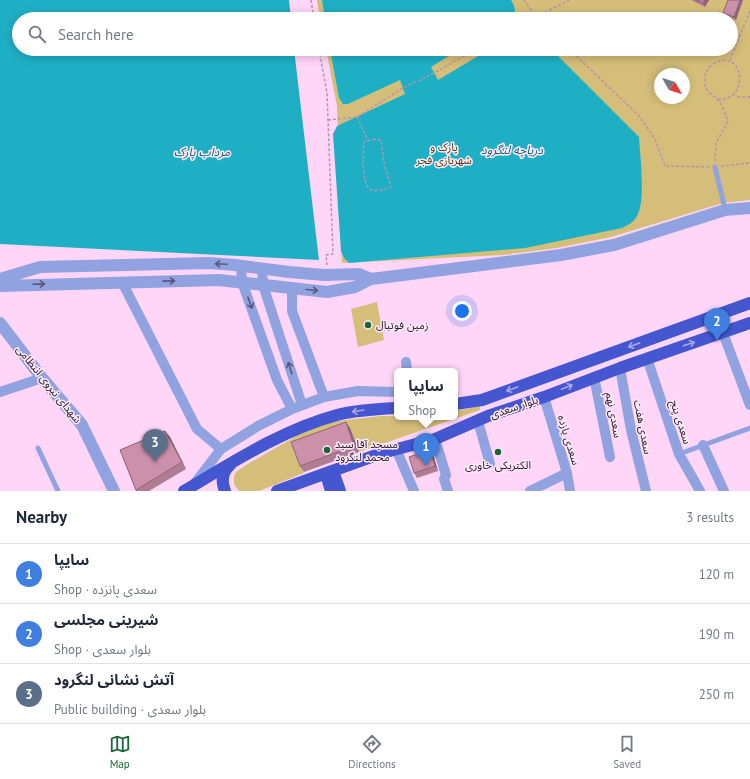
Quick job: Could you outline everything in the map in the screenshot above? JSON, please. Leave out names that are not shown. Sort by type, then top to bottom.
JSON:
[{"type":"highway","name":"بلوار سعدی","points":[[458,404],[482,400],[750,303]]},
{"type":"highway","name":"بلوار سعدی","points":[[277,491],[396,449],[435,439],[478,420],[544,397],[594,377],[750,323]]},
{"type":"highway","points":[[188,489],[253,451],[310,424],[356,411],[394,408]]},
{"type":"highway","points":[[225,491],[223,476],[224,471],[230,464]]},
{"type":"highway","points":[[329,472],[331,491]]},
{"type":"highway","points":[[329,472],[340,491]]},
{"type":"street","points":[[0,286],[219,280],[328,292],[355,287],[371,279],[561,255],[614,245],[725,210],[750,208]]},
{"type":"street","points":[[0,279],[40,267],[209,263],[324,275],[359,274],[371,279]]},
{"type":"street","points":[[241,266],[242,282],[277,380],[292,409]]},
{"type":"street","points":[[262,268],[263,285],[302,405]]},
{"type":"street","points":[[122,282],[197,429],[221,449]]},
{"type":"street","points":[[292,288],[292,311],[324,397]]},
{"type":"street","name":"شهدای نیروی انتظامی","points":[[0,323],[42,378],[82,425],[114,491]]},
{"type":"street","points":[[723,333],[750,405]]},
{"type":"street","name":"سعدی پنج","points":[[648,358],[679,454],[700,491]]},
{"type":"street","name":"سعدی هفت","points":[[620,368],[631,430],[646,491]]},
{"type":"street","name":"سعدی نهم","points":[[594,377],[610,457]]},
{"type":"street","points":[[0,392],[42,378]]},
{"type":"street","points":[[188,489],[221,449],[258,426],[292,409],[324,397],[358,391],[394,392]]},
{"type":"street","name":"سعدی یازده","points":[[544,397],[567,473],[570,491]]},
{"type":"street","points":[[478,420],[490,464]]},
{"type":"street","points":[[435,439],[446,475],[444,480],[448,491]]},
{"type":"street","points":[[703,445],[724,491]]},
{"type":"street","points":[[396,449],[414,491]]},
{"type":"street","points":[[530,491],[567,473]]},
{"type":"lane","points":[[715,167],[725,210]]},
{"type":"lane","points":[[679,454],[750,428]]},
{"type":"lane","points":[[38,448],[58,491]]},
{"type":"path","points":[[311,0],[313,12]]},
{"type":"path","points":[[524,0],[532,12]]},
{"type":"path","points":[[544,12],[570,0]]},
{"type":"path","points":[[738,40],[750,11]]},
{"type":"path","points":[[320,56],[327,93],[333,254],[326,255],[327,266],[324,275]]},
{"type":"path","points":[[328,120],[357,117],[403,88],[464,56]]},
{"type":"path","points":[[576,56],[639,116],[655,139],[665,166],[715,167],[750,163]]},
{"type":"path","points":[[730,60],[732,56]]},
{"type":"path","points":[[715,167],[714,155],[716,143],[728,121],[724,110],[717,99],[709,93],[707,89],[705,84],[705,74],[711,65],[720,60],[730,60],[740,66]]},
{"type":"path","points":[[737,97],[740,92]]},
{"type":"path","points":[[717,99],[727,100],[737,97],[750,97]]},
{"type":"path","points":[[357,117],[368,141]]},
{"type":"path","points":[[373,139],[381,140],[384,163],[391,187],[374,191],[370,190],[366,185],[363,156],[364,142],[368,141],[373,139]]},
{"type":"green space","name":"دریاچه لنگرود","points":[[317,0],[750,0],[750,200],[723,203],[611,237],[557,248],[503,255],[342,263],[337,106],[327,56],[738,56],[738,12],[319,12]]},
{"type":"green space","name":"زمین فوتبال","points":[[377,302],[384,340],[358,347],[351,309]]},
{"type":"green space","points":[[480,406],[480,410],[458,418],[458,410]]},
{"type":"green space","points":[[381,416],[394,416],[394,420],[451,420],[359,452],[350,428],[295,449],[304,473],[259,491],[239,491],[234,484],[234,476],[236,472],[300,434],[319,426],[337,421]]},
{"type":"water","name":"مرداب پارک","points":[[0,0],[289,0],[290,12],[12,12],[12,56],[295,56],[319,260],[0,244]]},
{"type":"water","points":[[322,0],[511,0],[515,8],[515,12],[324,12]]},
{"type":"water","name":"دریاچه لنگرود","points":[[331,56],[449,56],[431,67],[438,80],[478,56],[558,56],[639,137],[642,189],[640,209],[633,222],[622,228],[525,248],[349,263],[344,258],[341,251],[333,134],[337,126],[405,94],[400,80],[348,104],[343,104],[339,98]]},
{"type":"building","points":[[695,0],[705,0],[703,3]]},
{"type":"building","points":[[728,0],[740,0],[736,12],[723,12]]},
{"type":"building","name":"مسجد آقا سید محمد لنگرود","points":[[346,422],[354,446],[300,466],[291,442]]},
{"type":"building","points":[[165,431],[182,462],[136,490],[120,450]]},
{"type":"building","points":[[430,450],[435,466],[414,473],[409,457]]},
{"type":"place","name":"زمین فوتبال","points":[[368,325]]},
{"type":"place","name":"شیرینی مجلسی","points":[[717,341]]},
{"type":"place","name":"مسجد آقا سید محمد لنگرود","points":[[327,450]]},
{"type":"place","name":"الکتریکی خاوری","points":[[498,452]]},
{"type":"place","name":"آتش نشانی لنگرود","points":[[155,462]]},
{"type":"place","name":"سایپا","points":[[426,466]]},
{"type":"park label","name":"پارک و شهربازی فجر","points":[[444,153]]}]
